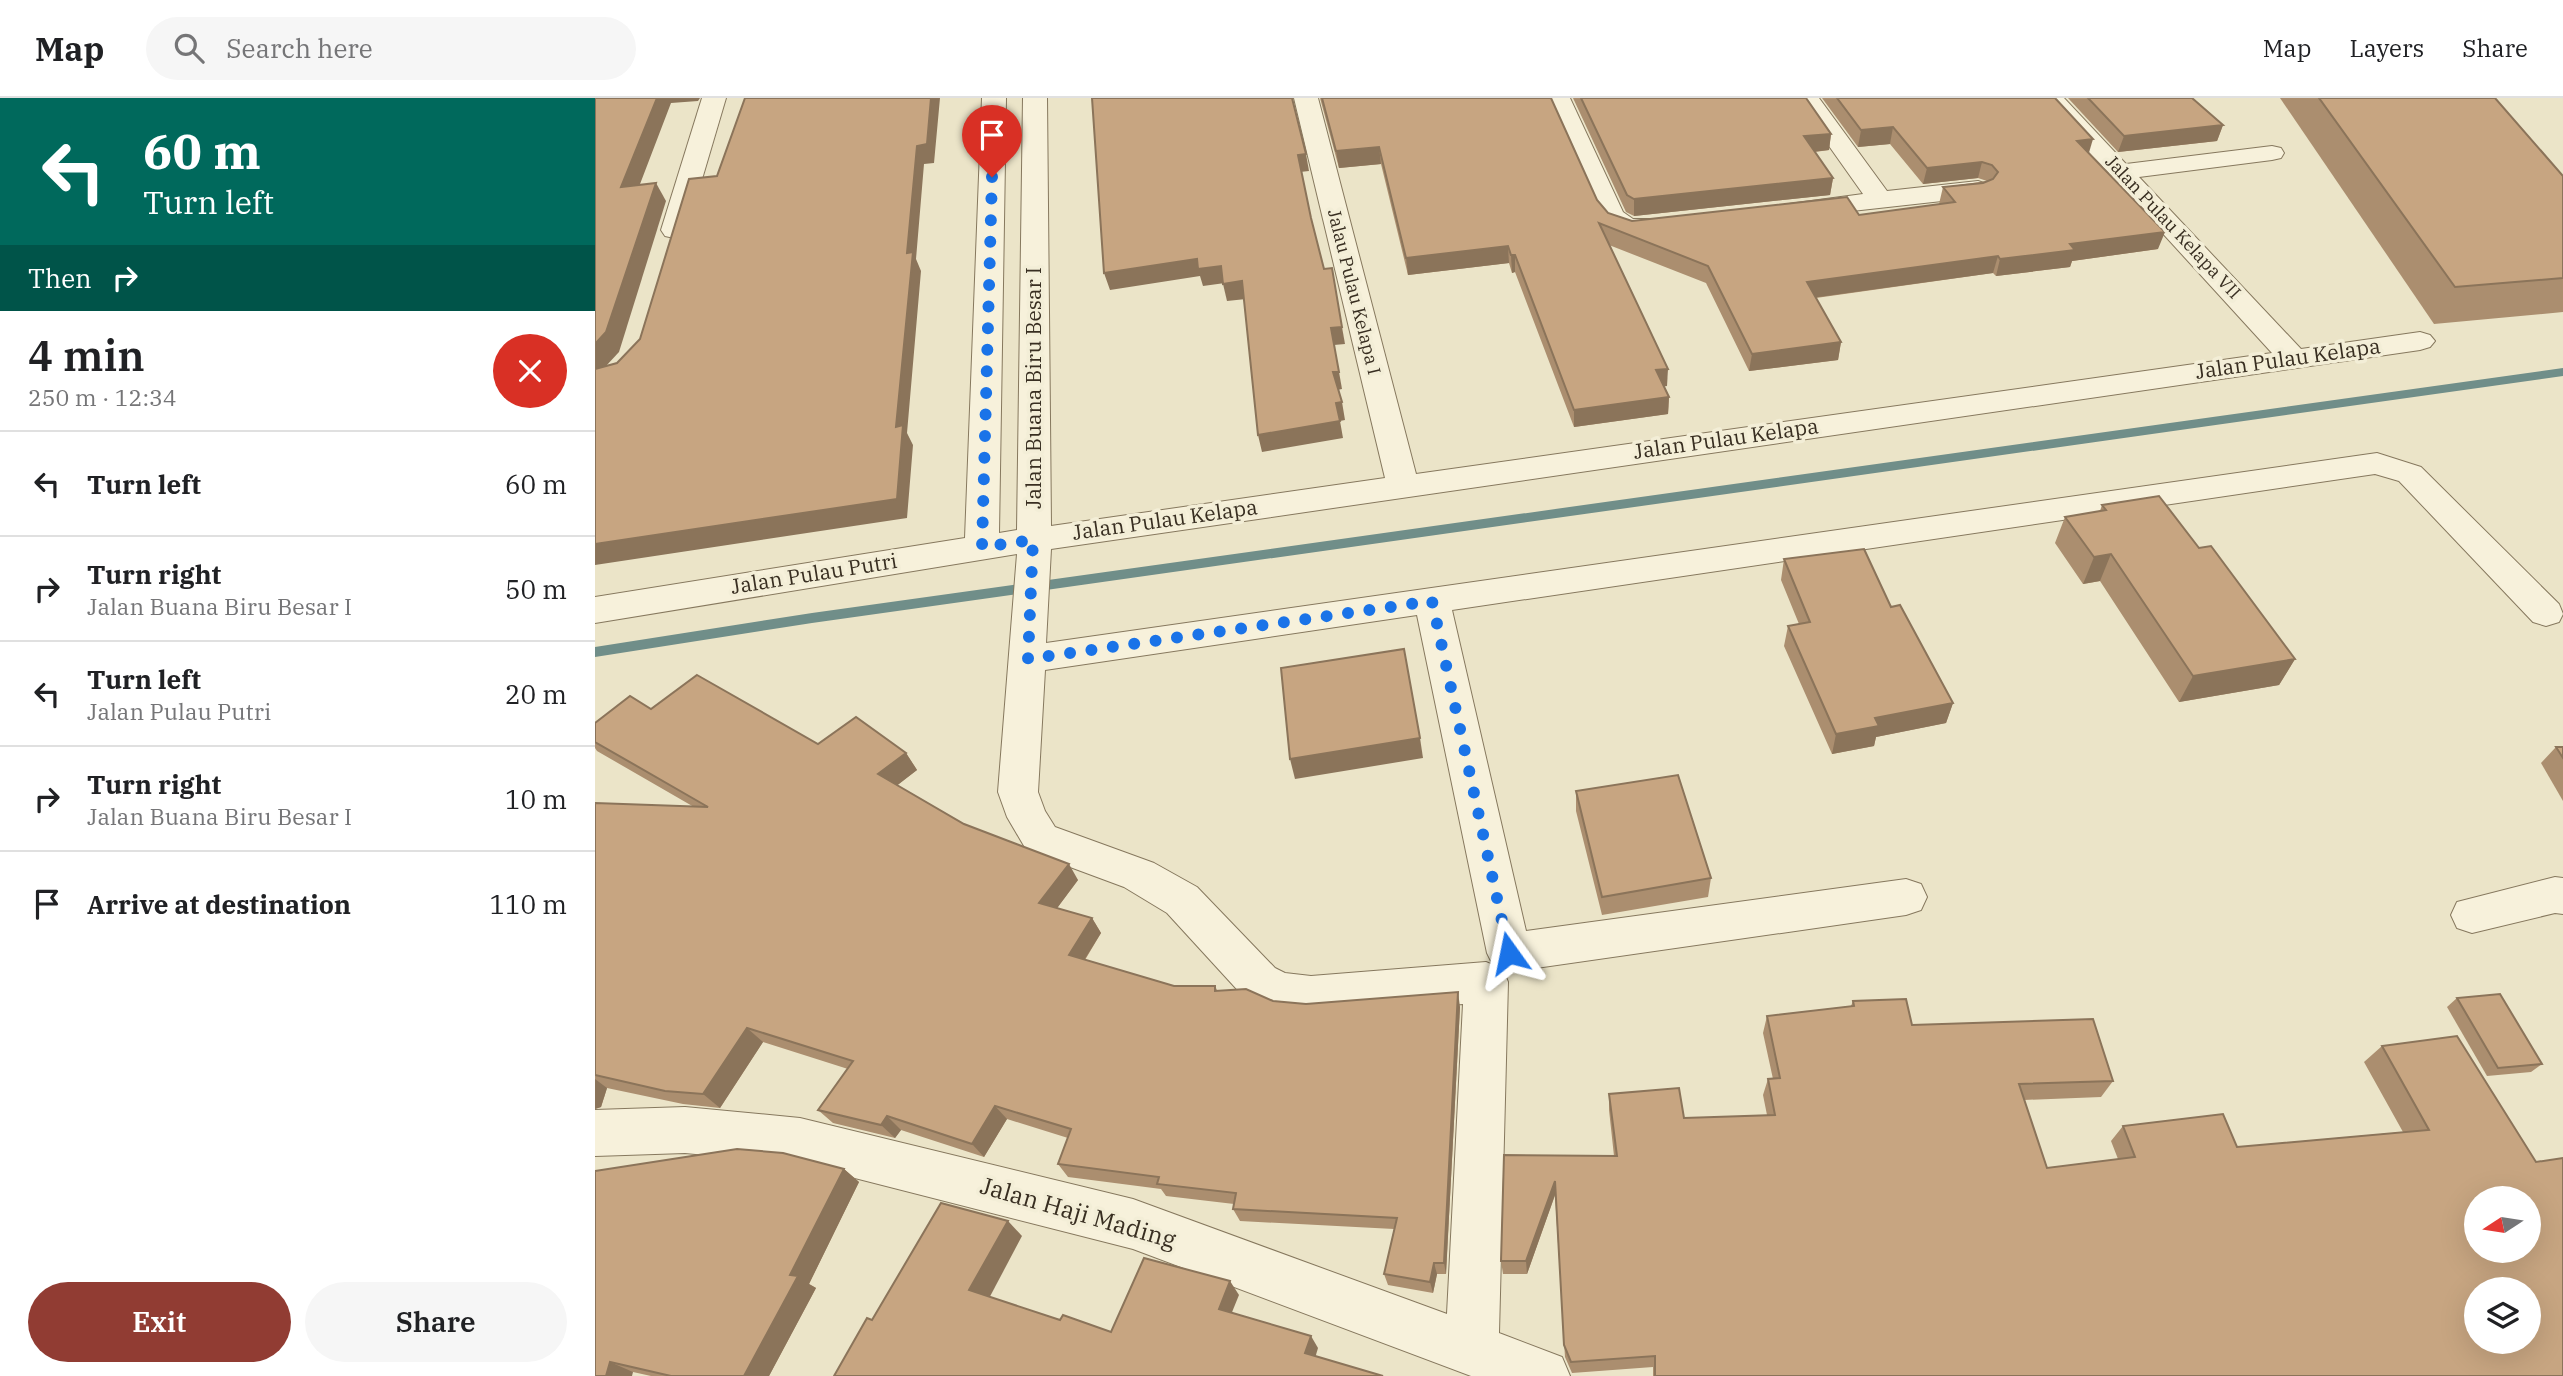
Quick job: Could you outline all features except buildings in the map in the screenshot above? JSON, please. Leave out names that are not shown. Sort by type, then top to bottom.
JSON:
[{"type":"street","points":[[667,253],[715,98]]},
{"type":"street","points":[[982,547],[994,98]]},
{"type":"street","name":"Jalan Buana Biru Besar I","points":[[1035,98],[1033,548],[1018,792],[1027,817],[1041,839],[1139,875],[1182,900],[1259,982],[1279,993],[1311,996],[1486,982],[1472,1350]]},
{"type":"street","name":"Jalau Pulau Kelapa I","points":[[1306,98],[1403,485]]},
{"type":"street","points":[[1558,98],[1612,216],[1623,225],[1641,227],[1681,223]]},
{"type":"street","points":[[1807,98],[1880,200]]},
{"type":"street","name":"Jalan Pulau Kelapa VII","points":[[2051,98],[2123,172],[2293,358]]},
{"type":"street","points":[[2123,172],[2272,153]]},
{"type":"street","points":[[1774,212],[1978,189]]},
{"type":"street","name":"Jalan Pulau Kelapa","points":[[1033,548],[1403,485],[2420,341]]},
{"type":"street","points":[[1028,650],[1432,601],[2377,463],[2410,474],[2546,613]]},
{"type":"street","name":"Jalan Pulau Putri","points":[[595,610],[982,547],[1033,548]]},
{"type":"street","points":[[1432,601],[1509,953],[1906,897]]},
{"type":"street","points":[[2472,915],[2555,895],[2563,896]]},
{"type":"street","name":"Jalan Haji Mading","points":[[595,1133],[685,1130],[737,1133],[813,1144],[1133,1224],[1543,1376]]},
{"type":"waterway","points":[[595,652],[812,618],[2563,372]]},
{"type":"route","points":[[992,177],[982,547],[1033,540],[1028,659],[1432,601],[1509,953]]}]
